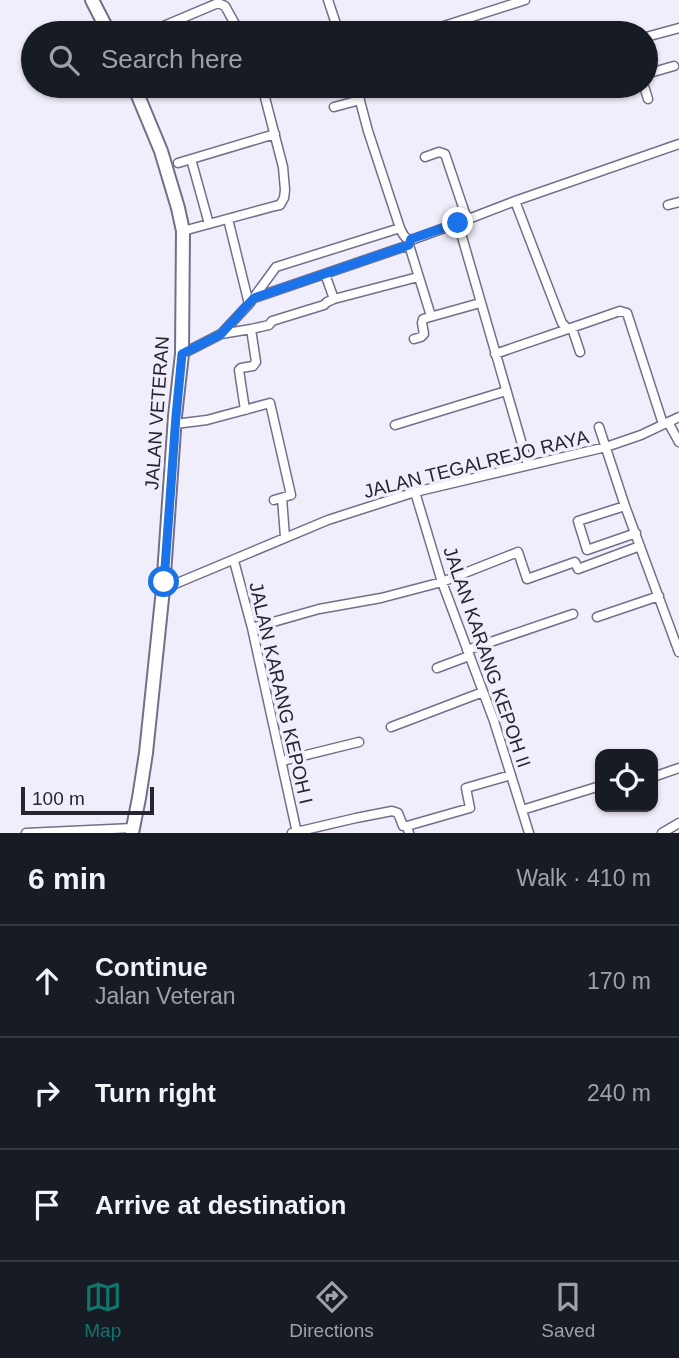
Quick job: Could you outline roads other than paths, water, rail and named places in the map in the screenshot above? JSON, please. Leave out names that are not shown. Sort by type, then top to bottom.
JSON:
[{"type":"main road","points":[[96,1],[104,21]]},
{"type":"main road","name":"JALAN VETERAN","points":[[132,830],[146,753],[163,589],[182,354],[183,231],[161,151],[139,98]]},
{"type":"street","points":[[328,0],[335,21]]},
{"type":"street","points":[[459,21],[525,0]]},
{"type":"street","points":[[175,21],[218,3],[225,6],[233,21]]},
{"type":"street","points":[[658,34],[679,28]]},
{"type":"street","points":[[658,71],[674,66]]},
{"type":"street","points":[[183,231],[280,205],[285,190],[283,167],[265,98]]},
{"type":"street","points":[[334,107],[360,100],[400,228],[410,242],[431,316]]},
{"type":"street","points":[[178,163],[275,134]]},
{"type":"street","points":[[251,301],[515,201],[679,144]]},
{"type":"street","points":[[425,157],[439,152],[445,154],[467,219]]},
{"type":"street","points":[[191,159],[209,223]]},
{"type":"street","points":[[515,201],[559,318],[570,328],[580,352]]},
{"type":"street","points":[[668,205],[679,202]]},
{"type":"street","points":[[228,219],[251,301]]},
{"type":"street","points":[[458,223],[528,465]]},
{"type":"street","points":[[221,334],[251,301],[276,267],[400,228]]},
{"type":"street","points":[[326,274],[334,299]]},
{"type":"street","points":[[182,354],[221,334],[269,325],[272,321],[324,305],[334,299],[418,277]]},
{"type":"street","points":[[414,339],[424,334],[422,320],[480,303]]},
{"type":"street","points":[[495,354],[620,311],[627,313],[666,423],[679,442]]},
{"type":"street","points":[[245,410],[239,372],[241,368],[253,366],[256,362],[251,329]]},
{"type":"street","points":[[395,425],[506,391]]},
{"type":"street","points":[[175,424],[207,420],[268,403],[272,405],[291,495],[278,499],[285,537]]},
{"type":"street","name":"JALAN TEGALREJO RAYA","points":[[163,589],[328,520],[415,492],[606,447],[641,435],[679,417]]},
{"type":"street","points":[[599,427],[679,652]]},
{"type":"street","name":"JALAN KARANG KEPOH II","points":[[415,492],[442,582],[483,692],[529,833]]},
{"type":"street","points":[[625,506],[578,521],[587,550],[636,533]]},
{"type":"street","points":[[252,628],[319,609],[381,598],[442,582],[517,552],[527,579],[575,562],[578,569],[640,546]]},
{"type":"street","name":"JALAN KARANG KEPOH I","points":[[234,561],[282,761],[295,833]]},
{"type":"street","points":[[597,617],[659,596]]},
{"type":"street","points":[[437,668],[468,653],[573,614]]},
{"type":"street","points":[[391,727],[483,692]]},
{"type":"street","points":[[282,761],[359,742]]},
{"type":"street","points":[[658,775],[679,768]]},
{"type":"street","points":[[295,833],[393,811],[398,813],[403,826],[408,829],[470,808],[466,788],[511,775]]},
{"type":"street","points":[[522,810],[595,788]]},
{"type":"street","points":[[662,833],[676,825]]},
{"type":"street","points":[[26,833],[132,830]]}]
